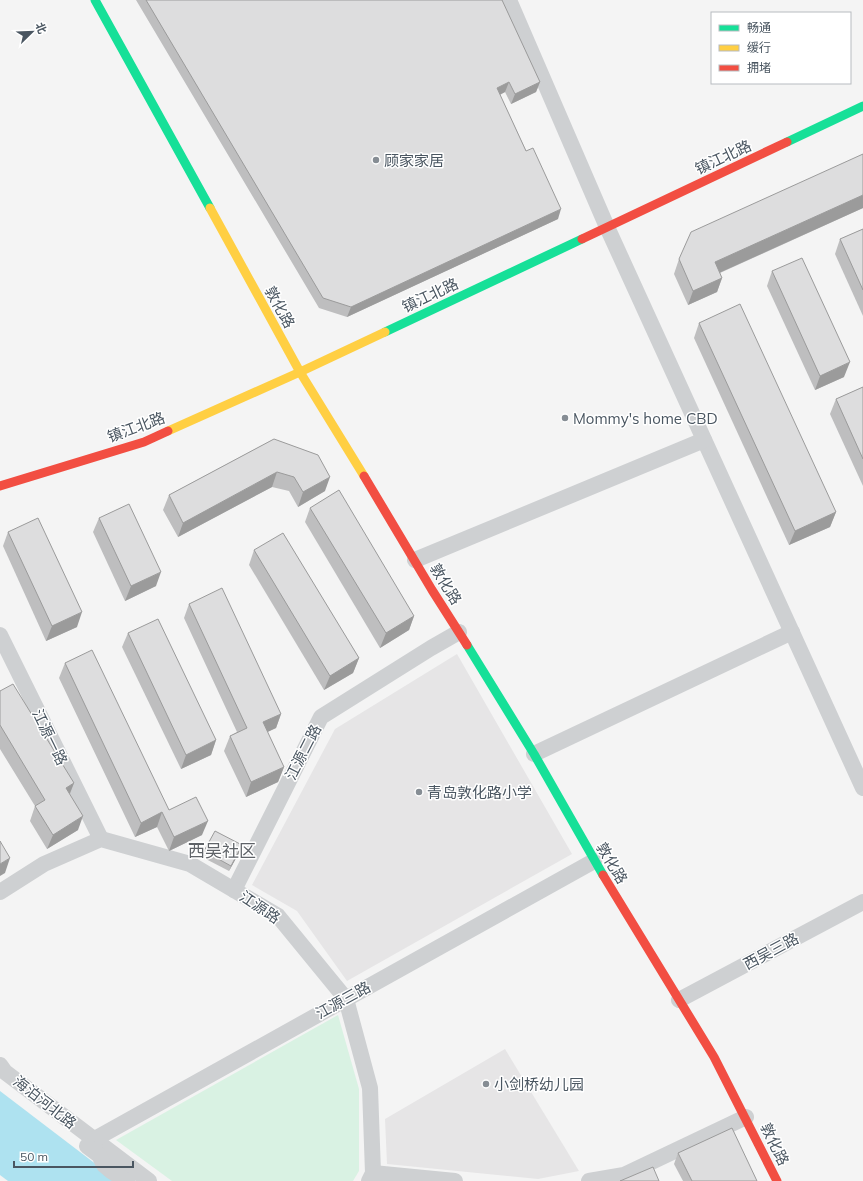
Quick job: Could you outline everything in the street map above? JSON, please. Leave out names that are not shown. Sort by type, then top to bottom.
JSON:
[{"type":"street","name":"敦化路","points":[[95,0],[300,372],[432,590],[460,632],[534,754],[594,861],[714,1057],[777,1181]]},
{"type":"street","points":[[509,0],[607,227],[863,788]]},
{"type":"street","name":"镇江北路","points":[[0,486],[144,442],[300,372],[863,106]]},
{"type":"street","points":[[415,560],[704,440]]},
{"type":"street","name":"江源二路","points":[[234,890],[321,717],[431,648],[460,632]]},
{"type":"street","points":[[534,754],[792,632]]},
{"type":"street","name":"江源一路","points":[[0,635],[101,839]]},
{"type":"street","points":[[0,892],[44,864],[101,839]]},
{"type":"street","name":"江源路","points":[[101,839],[190,864],[278,916],[346,999],[370,1088],[371,1177]]},
{"type":"street","name":"江源三路","points":[[93,1140],[594,861]]},
{"type":"street","name":"西吴三路","points":[[679,1000],[863,902]]},
{"type":"street","name":"海泊河北路","points":[[0,1065],[5,1072],[149,1181]]},
{"type":"street","points":[[0,1079],[40,1110],[55,1124],[70,1133],[99,1155],[104,1165],[127,1181]]},
{"type":"street","points":[[590,1181],[624,1175],[746,1118]]},
{"type":"street","points":[[371,1177],[456,1181]]},
{"type":"shaded area","name":"青岛敦化路小学","points":[[457,654],[572,854],[347,981],[297,911],[252,885],[335,729]]},
{"type":"shaded area","name":"小剑桥幼儿园","points":[[505,1049],[579,1171],[538,1179],[387,1164],[385,1119]]},
{"type":"green space","points":[[338,1015],[359,1089],[359,1171],[353,1181],[172,1181],[116,1140]]},
{"type":"water","points":[[0,1091],[118,1181],[8,1181],[0,1175]]},
{"type":"building","name":"顾家家居","points":[[146,0],[502,0],[540,82],[515,94],[509,82],[497,88],[526,151],[533,148],[561,209],[351,307],[323,298]]},
{"type":"building","points":[[863,154],[863,195],[715,262],[722,278],[693,291],[679,259],[691,232]]},
{"type":"building","points":[[863,229],[863,290],[840,239]]},
{"type":"building","points":[[802,258],[850,362],[820,376],[772,271]]},
{"type":"building","points":[[740,304],[836,512],[795,531],[699,323]]},
{"type":"building","points":[[863,387],[863,459],[836,399]]},
{"type":"building","points":[[274,439],[318,455],[330,477],[303,492],[294,477],[277,472],[183,523],[169,495]]},
{"type":"building","points":[[339,490],[414,616],[386,633],[310,508]]},
{"type":"building","points":[[129,504],[161,572],[131,586],[99,518]]},
{"type":"building","points":[[38,518],[82,612],[52,626],[8,532]]},
{"type":"building","points":[[283,533],[359,658],[330,676],[254,550]]},
{"type":"building","points":[[222,588],[281,714],[263,722],[284,767],[251,782],[230,736],[247,728],[189,604]]},
{"type":"building","points":[[158,619],[216,740],[186,755],[128,633]]},
{"type":"building","points":[[92,650],[169,810],[196,797],[208,821],[174,837],[162,812],[141,823],[65,663]]},
{"type":"building","points":[[13,684],[74,783],[66,788],[83,816],[53,835],[35,806],[45,800],[0,725],[0,691]]},
{"type":"building","points":[[215,831],[242,845],[231,866],[204,851]]},
{"type":"building","points":[[0,841],[10,858],[0,864]]},
{"type":"building","points":[[732,1128],[757,1181],[692,1181],[678,1153]]},
{"type":"building","points":[[653,1167],[659,1181],[620,1181]]},
{"type":"traffic: fast","points":[[95,0],[210,208]]},
{"type":"traffic: fast","points":[[787,142],[863,106]]},
{"type":"traffic: fast","points":[[385,332],[582,239]]},
{"type":"traffic: fast","points":[[467,645],[534,754],[603,875]]},
{"type":"traffic: slow","points":[[210,208],[300,372],[364,476]]},
{"type":"traffic: slow","points":[[168,431],[385,332]]},
{"type":"traffic: jam","points":[[582,239],[787,142]]},
{"type":"traffic: jam","points":[[0,486],[144,442],[168,431]]},
{"type":"traffic: jam","points":[[364,476],[432,590],[467,645]]},
{"type":"traffic: jam","points":[[603,875],[714,1057],[777,1181]]},
{"type":"place","name":"顾家家居","points":[[376,160]]},
{"type":"place","name":"Mommy's home CBD","points":[[565,418]]},
{"type":"place","name":"青岛敦化路小学","points":[[419,792]]},
{"type":"place","name":"小剑桥幼儿园","points":[[486,1084]]},
{"type":"district","name":"西吴社区","points":[[222,850]]}]
